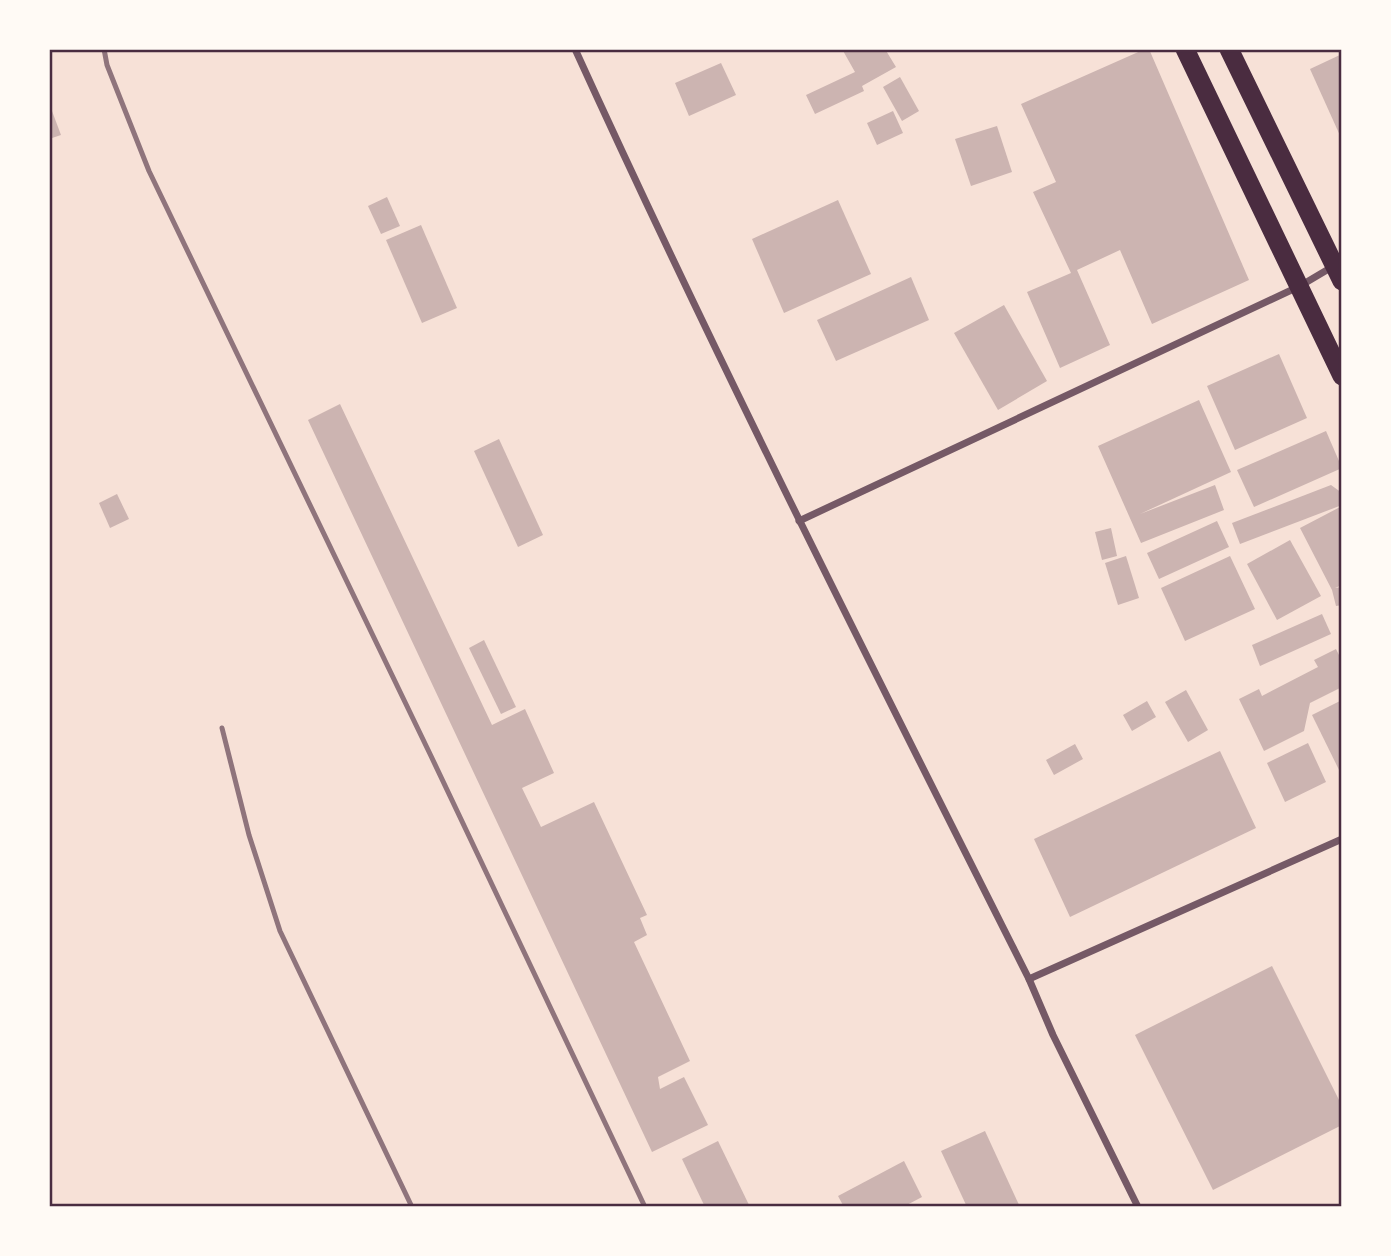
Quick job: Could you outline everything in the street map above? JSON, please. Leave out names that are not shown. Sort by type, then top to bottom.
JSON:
[{"type":"highway","points":[[1185,49],[1342,376]]},
{"type":"highway","points":[[1229,49],[1340,269]]},
{"type":"street","points":[[575,49],[799,521],[1029,979],[1053,1035],[1138,1207]]},
{"type":"street","points":[[799,521],[1340,269]]},
{"type":"street","points":[[1029,979],[1342,839]]},
{"type":"building","points":[[842,49],[885,49],[896,67],[862,86],[864,91],[815,114],[806,95],[855,72]]},
{"type":"building","points":[[1149,49],[1249,280],[1152,324],[1120,250],[1077,270],[1110,345],[1060,368],[1027,292],[1071,273],[1033,192],[1056,182],[1021,104]]},
{"type":"building","points":[[1342,54],[1342,140],[1310,69]]},
{"type":"building","points":[[721,63],[736,95],[689,116],[675,83]]},
{"type":"building","points":[[900,77],[919,111],[902,121],[883,87]]},
{"type":"building","points":[[49,103],[61,135],[49,139]]},
{"type":"building","points":[[893,111],[903,133],[877,145],[867,123]]},
{"type":"building","points":[[997,126],[1012,172],[971,186],[955,139]]},
{"type":"building","points":[[387,197],[400,226],[381,234],[368,206]]},
{"type":"building","points":[[838,200],[871,274],[784,313],[752,239]]},
{"type":"building","points":[[421,225],[457,308],[422,323],[386,240]]},
{"type":"building","points":[[911,277],[929,320],[836,361],[817,320]]},
{"type":"building","points":[[1004,305],[1047,381],[998,410],[954,333]]},
{"type":"building","points":[[1279,354],[1307,418],[1235,450],[1207,386]]},
{"type":"building","points":[[1199,400],[1231,472],[1140,514],[1215,485],[1224,510],[1141,543],[1098,446]]},
{"type":"building","points":[[340,404],[492,725],[525,709],[554,773],[522,788],[541,827],[594,802],[647,915],[640,918],[647,935],[634,942],[690,1061],[658,1077],[660,1089],[684,1077],[708,1125],[652,1152],[308,420]]},
{"type":"building","points":[[1326,431],[1342,468],[1254,507],[1237,470]]},
{"type":"building","points":[[499,439],[543,535],[518,547],[474,451]]},
{"type":"building","points":[[1331,485],[1342,493],[1342,505],[1240,544],[1232,523]]},
{"type":"building","points":[[117,494],[129,519],[110,528],[99,503]]},
{"type":"building","points":[[1342,506],[1342,585],[1335,588],[1342,587],[1342,605],[1336,606],[1332,590],[1300,528]]},
{"type":"building","points":[[1217,521],[1229,547],[1159,579],[1147,553]]},
{"type":"building","points":[[1111,528],[1117,556],[1102,560],[1095,532]]},
{"type":"building","points":[[1290,540],[1321,596],[1277,620],[1247,564]]},
{"type":"building","points":[[1126,556],[1139,598],[1118,605],[1105,563]]},
{"type":"building","points":[[1230,556],[1255,609],[1185,641],[1161,588]]},
{"type":"building","points":[[1322,614],[1331,634],[1260,666],[1252,645]]},
{"type":"building","points":[[484,640],[516,707],[501,714],[469,648]]},
{"type":"building","points":[[1336,649],[1342,661],[1342,687],[1310,703],[1304,731],[1264,751],[1239,699],[1259,689],[1262,696],[1318,667],[1314,660]]},
{"type":"building","points":[[1186,690],[1208,730],[1188,742],[1165,702]]},
{"type":"building","points":[[1342,700],[1342,776],[1312,715]]},
{"type":"building","points":[[1147,701],[1156,717],[1132,731],[1123,715]]},
{"type":"building","points":[[1308,743],[1326,782],[1285,802],[1267,763]]},
{"type":"building","points":[[1075,744],[1083,759],[1054,775],[1046,760]]},
{"type":"building","points":[[1220,751],[1256,828],[1070,917],[1034,839]]},
{"type":"building","points":[[1272,966],[1342,1106],[1342,1125],[1213,1190],[1135,1035]]},
{"type":"building","points":[[985,1131],[1020,1207],[967,1207],[941,1151]]},
{"type":"building","points":[[718,1141],[750,1207],[705,1207],[682,1159]]},
{"type":"building","points":[[904,1161],[922,1197],[903,1207],[844,1207],[838,1196]]},
{"type":"railway","points":[[104,49],[107,65],[149,171],[645,1207]]},
{"type":"railway","points":[[222,728],[249,835],[280,931],[412,1207]]}]
